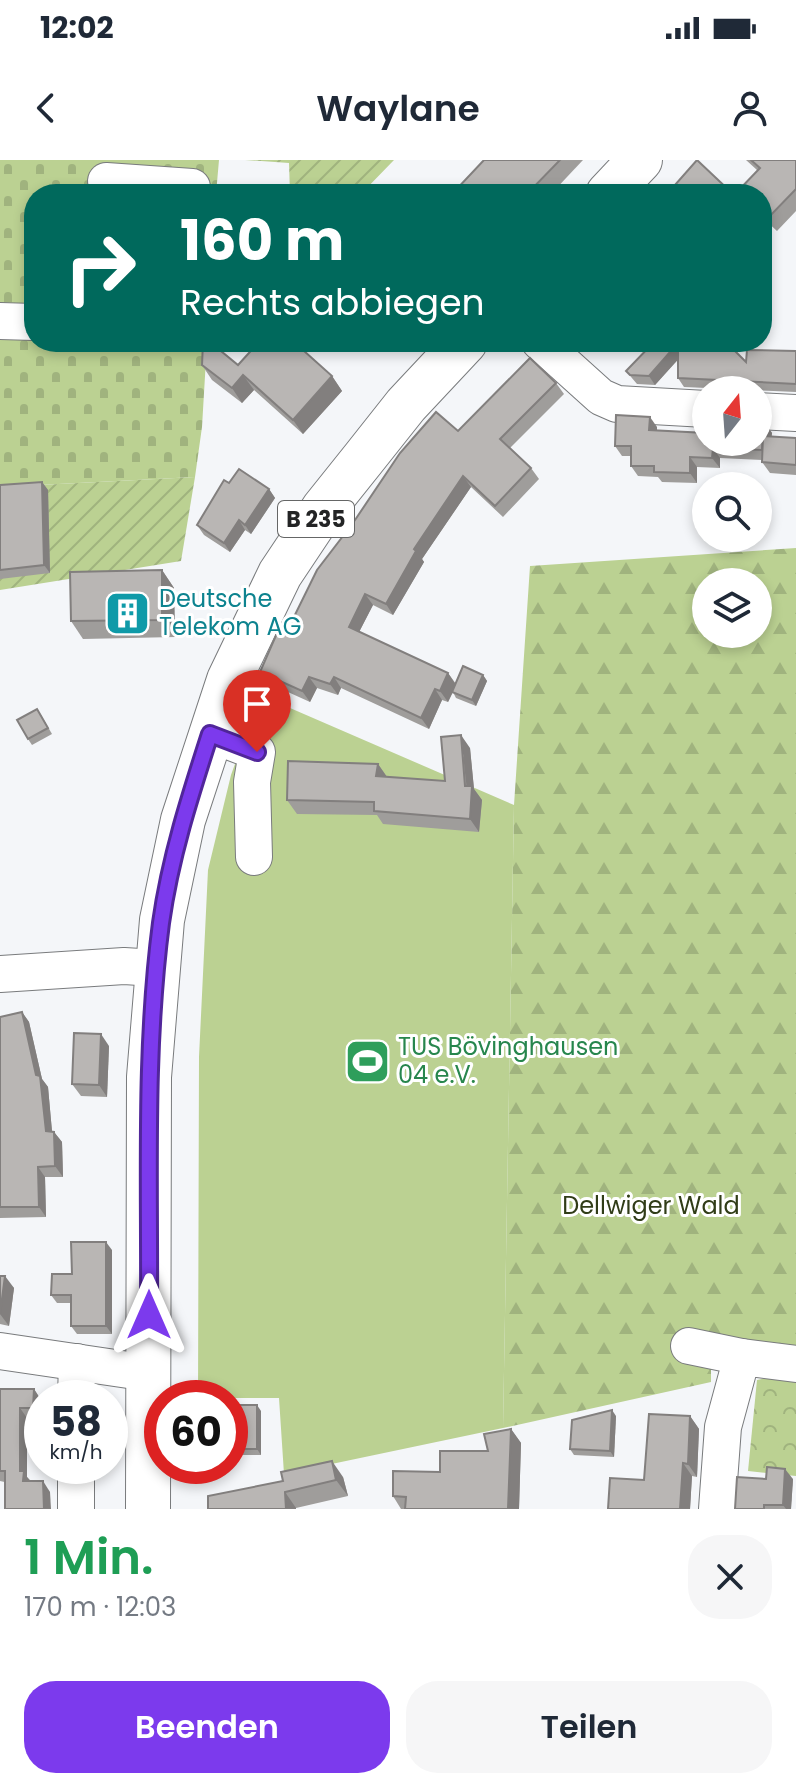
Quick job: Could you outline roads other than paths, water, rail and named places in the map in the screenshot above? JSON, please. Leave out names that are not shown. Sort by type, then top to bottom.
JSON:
[{"type":"main road","points":[[617,184],[640,160]]},
{"type":"main road","name":"B 235","points":[[148,1509],[149,1077],[156,968],[179,835],[229,680],[280,574],[324,508],[406,405],[456,352]]},
{"type":"street","points":[[107,178],[164,184]]},
{"type":"street","points":[[0,321],[24,322]]},
{"type":"street","points":[[551,352],[601,397],[617,404],[692,408]]},
{"type":"street","points":[[772,412],[796,413]]},
{"type":"street","points":[[210,734],[257,752],[252,782],[254,857]]},
{"type":"street","points":[[0,974],[124,966],[156,968]]},
{"type":"street","points":[[689,1346],[796,1364]]},
{"type":"street","points":[[0,1351],[149,1373]]},
{"type":"street","points":[[717,1509],[723,1427],[742,1357]]},
{"type":"street","points":[[76,1380],[77,1362]]},
{"type":"street","points":[[76,1484],[76,1509]]},
{"type":"place","name":"Deutsche Telekom AG","points":[[128,613]]},
{"type":"place","name":"TUS Bövinghausen 04 e.V.","points":[[367,1061]]},
{"type":"park label","name":"Dellwiger Wald","points":[[651,1206]]}]
